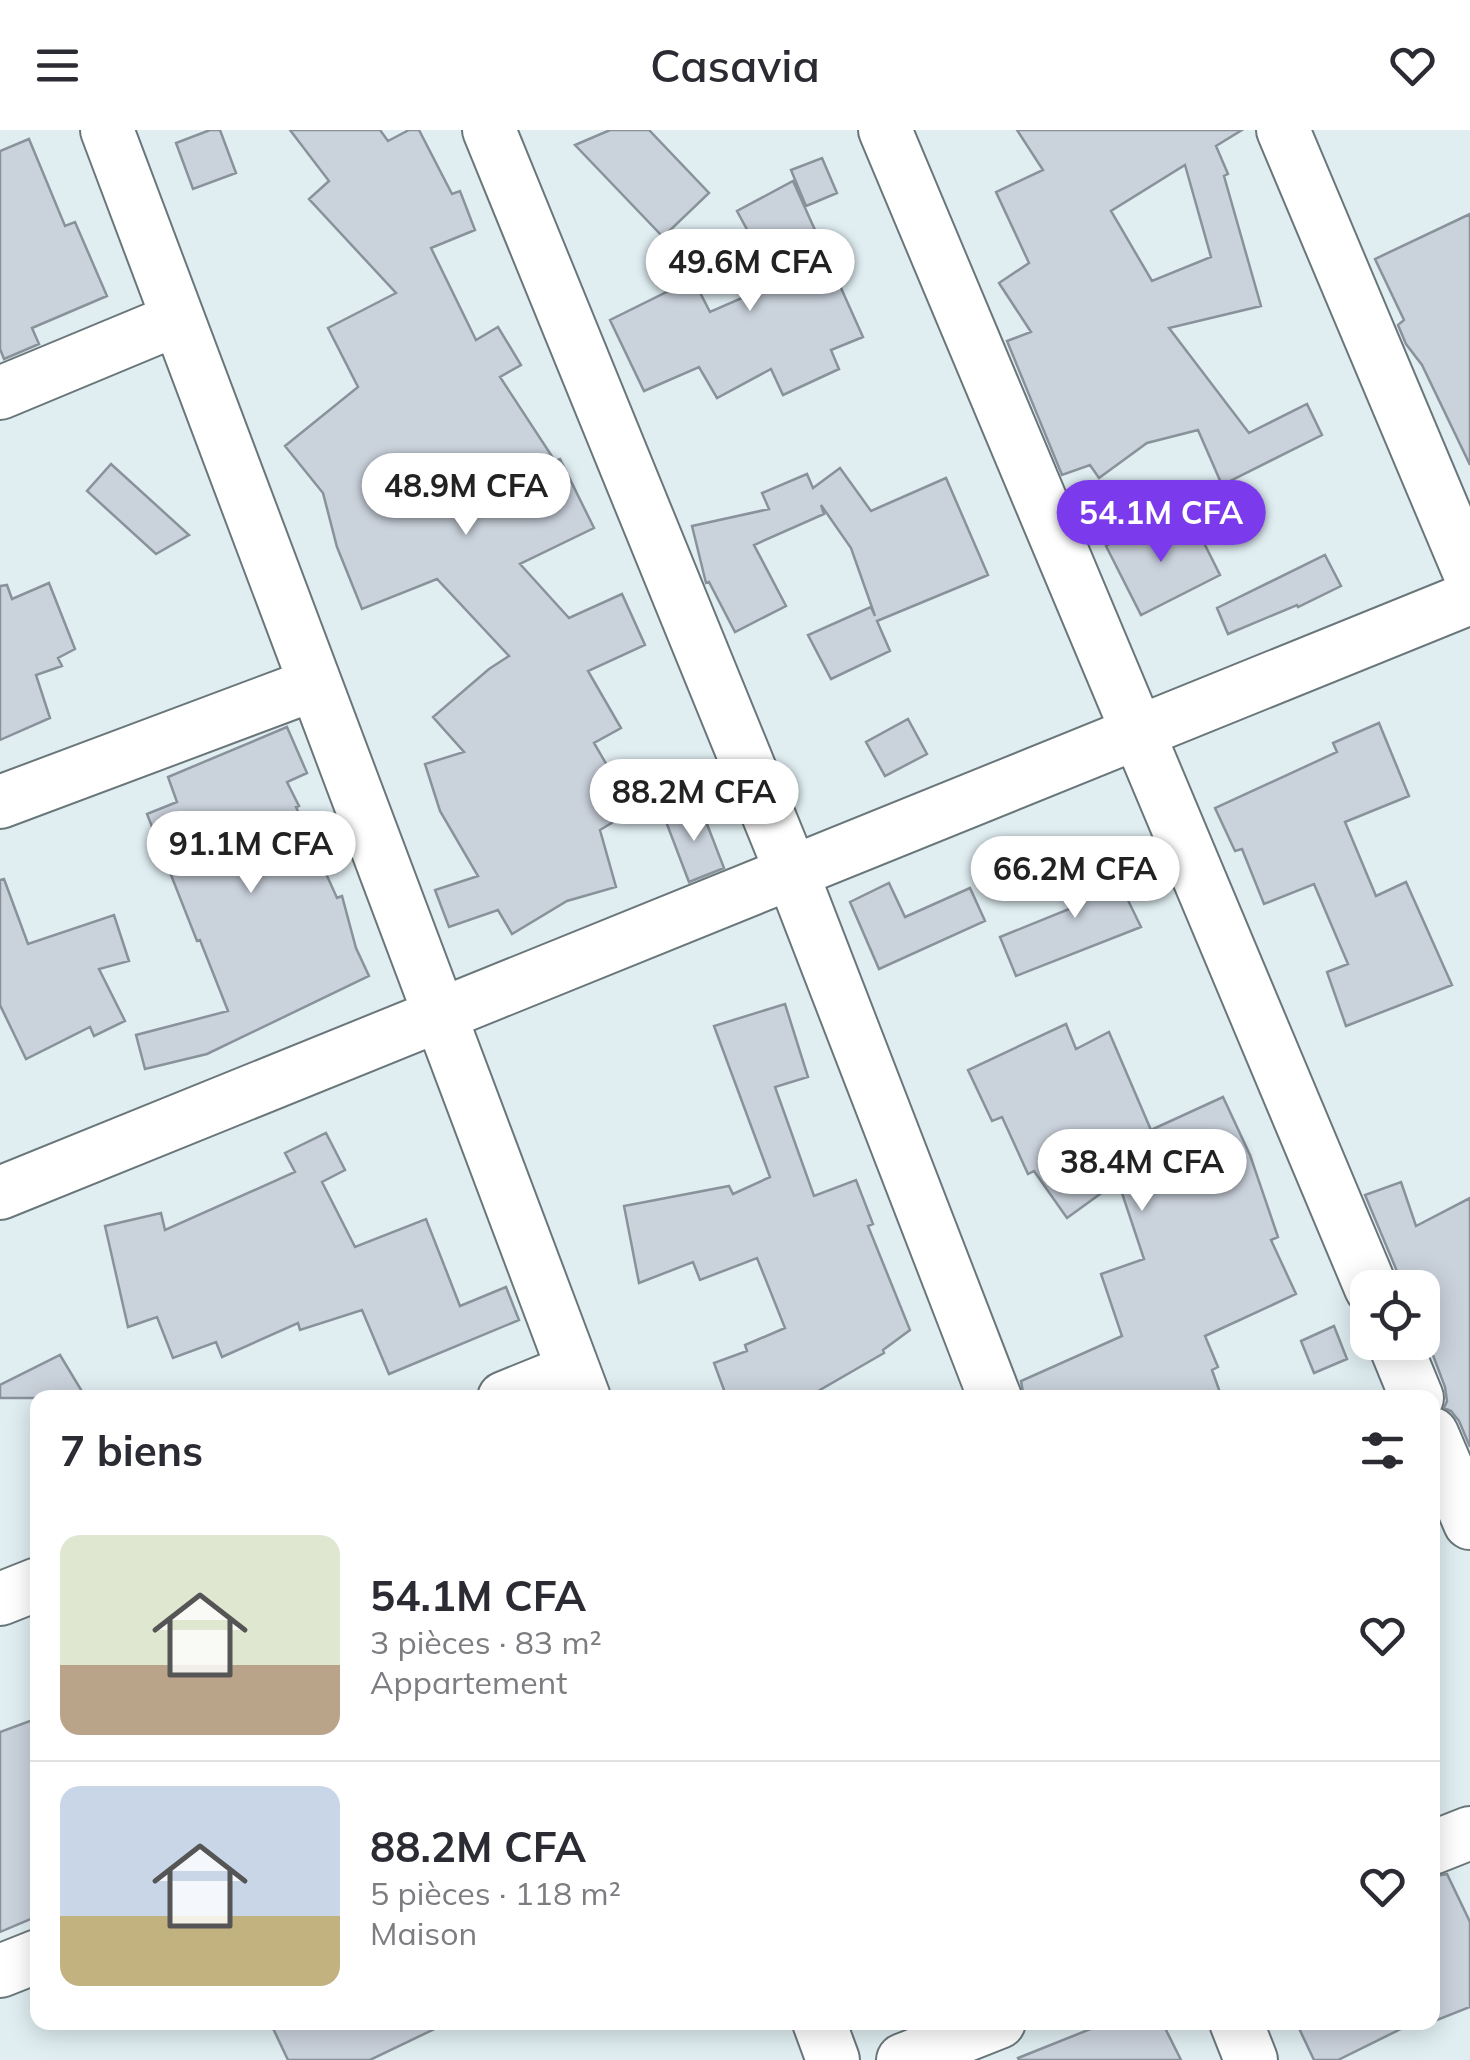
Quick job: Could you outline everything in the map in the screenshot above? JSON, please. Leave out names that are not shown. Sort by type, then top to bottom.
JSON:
[{"type":"street","points":[[107,130],[578,1384],[546,1390]]},
{"type":"street","points":[[489,130],[792,872],[992,1390]]},
{"type":"street","points":[[884,130],[1363,1270]]},
{"type":"street","points":[[1283,130],[1470,574]]},
{"type":"street","points":[[0,393],[178,319]]},
{"type":"street","points":[[0,1193],[1470,598]]},
{"type":"street","points":[[0,802],[315,684]]},
{"type":"street","points":[[1401,1360],[1414,1390]]},
{"type":"street","points":[[1440,1453],[1470,1523]]},
{"type":"street","points":[[0,1599],[30,1587]]},
{"type":"street","points":[[1440,1845],[1470,1833]]},
{"type":"street","points":[[0,1972],[30,1959]]},
{"type":"street","points":[[822,2030],[833,2060]]},
{"type":"street","points":[[903,2060],[979,2030]]},
{"type":"street","points":[[1239,2030],[1251,2060]]},
{"type":"building","points":[[220,130],[236,173],[193,189],[176,143]]},
{"type":"building","points":[[290,130],[380,130],[388,141],[409,130],[419,130],[452,194],[460,191],[475,230],[431,248],[476,340],[498,327],[521,365],[500,377],[555,461],[560,459],[594,528],[520,564],[569,618],[622,594],[645,645],[588,671],[621,728],[594,743],[633,810],[600,830],[616,887],[567,901],[512,934],[498,910],[449,927],[435,890],[478,876],[440,811],[425,764],[464,752],[433,717],[509,656],[437,579],[362,609],[337,547],[323,493],[285,446],[358,387],[328,328],[396,293],[309,199],[329,181]]},
{"type":"building","points":[[610,130],[649,130],[709,193],[663,237],[575,145]]},
{"type":"building","points":[[1017,130],[1242,130],[1216,146],[1228,174],[1224,176],[1261,306],[1169,328],[1249,433],[1307,404],[1322,435],[1222,485],[1198,430],[1147,443],[1099,478],[1090,465],[1062,475],[1007,341],[1031,332],[999,283],[1029,263],[996,192],[1043,170]],"holes":[[[1185,165],[1211,257],[1152,281],[1111,211]]]},
{"type":"building","points":[[29,139],[65,226],[75,222],[107,296],[32,328],[39,344],[4,359],[0,349],[0,151]]},
{"type":"building","points":[[822,158],[837,193],[806,206],[791,170]]},
{"type":"building","points":[[793,181],[863,337],[831,350],[839,369],[783,395],[771,369],[717,398],[699,367],[644,391],[610,320],[693,279],[710,312],[776,283],[737,211]]},
{"type":"building","points":[[1470,214],[1470,465],[1422,365],[1406,344],[1398,325],[1404,320],[1375,259]]},
{"type":"building","points":[[111,464],[189,535],[156,554],[87,491]]},
{"type":"building","points":[[840,468],[871,511],[946,478],[988,575],[877,621],[890,651],[831,679],[808,635],[871,607],[875,616],[851,548],[821,505],[824,514],[754,545],[786,606],[735,632],[709,582],[706,583],[692,526],[769,509],[762,493],[807,474],[813,488]]},
{"type":"building","points":[[1146,520],[1162,544],[1196,527],[1220,575],[1141,615],[1106,546]]},
{"type":"building","points":[[1325,555],[1341,586],[1228,634],[1217,608]]},
{"type":"building","points":[[49,583],[75,649],[58,658],[62,666],[36,675],[50,718],[0,740],[0,586],[7,585],[12,599]]},
{"type":"building","points":[[908,719],[927,754],[885,776],[866,742]]},
{"type":"building","points":[[1379,723],[1409,796],[1345,822],[1376,896],[1406,882],[1452,985],[1346,1026],[1327,972],[1348,964],[1314,884],[1264,904],[1242,849],[1235,851],[1215,808],[1337,752],[1333,743]]},
{"type":"building","points":[[287,727],[307,773],[287,782],[337,898],[342,896],[356,948],[369,976],[207,1054],[145,1069],[136,1035],[228,1011],[147,814],[177,802],[168,777]]},
{"type":"building","points":[[700,806],[724,868],[689,882],[665,819]]},
{"type":"building","points":[[1107,857],[1141,927],[1016,976],[1000,937],[1079,905],[1065,877]]},
{"type":"building","points":[[4,879],[28,944],[114,915],[129,961],[99,969],[125,1021],[94,1036],[90,1027],[26,1059],[0,1005],[0,880]]},
{"type":"building","points":[[889,883],[905,917],[970,888],[985,921],[879,969],[850,902]]},
{"type":"building","points":[[785,1004],[808,1077],[775,1087],[814,1196],[856,1180],[873,1224],[868,1226],[910,1330],[884,1353],[820,1390],[724,1390],[714,1363],[747,1351],[745,1345],[785,1328],[757,1258],[700,1280],[693,1262],[639,1283],[624,1206],[729,1186],[733,1194],[770,1177],[714,1026]]},
{"type":"building","points":[[1066,1024],[1076,1049],[1109,1032],[1151,1130],[1223,1097],[1250,1155],[1278,1237],[1271,1240],[1296,1294],[1205,1336],[1218,1367],[1212,1370],[1219,1390],[1023,1390],[1021,1381],[1122,1336],[1101,1274],[1144,1259],[1118,1181],[1067,1218],[1034,1171],[1028,1174],[1002,1117],[992,1121],[968,1070]]},
{"type":"building","points":[[326,1133],[345,1170],[322,1182],[355,1247],[426,1219],[460,1306],[506,1287],[519,1320],[389,1374],[362,1310],[300,1330],[298,1323],[222,1357],[216,1342],[173,1358],[157,1317],[128,1327],[105,1226],[161,1213],[165,1230],[295,1172],[285,1153]]},
{"type":"building","points":[[1401,1182],[1416,1226],[1470,1198],[1470,1447],[1459,1421],[1444,1408],[1445,1387],[1435,1360],[1440,1360],[1440,1270],[1396,1270],[1365,1195]]},
{"type":"building","points":[[1334,1326],[1347,1359],[1314,1373],[1301,1341]]},
{"type":"building","points":[[60,1355],[81,1390],[30,1390],[30,1398],[0,1398],[0,1385]]},
{"type":"building","points":[[30,1721],[30,1919],[0,1932],[0,1732]]},
{"type":"building","points":[[1447,1874],[1470,1922],[1470,2007],[1440,2019],[1440,1875]]},
{"type":"building","points":[[274,2030],[432,2030],[370,2060],[288,2060]]},
{"type":"building","points":[[1088,2030],[1166,2030],[1181,2060],[1019,2060]]},
{"type":"building","points":[[1300,2030],[1399,2030],[1338,2060],[1314,2060]]}]
